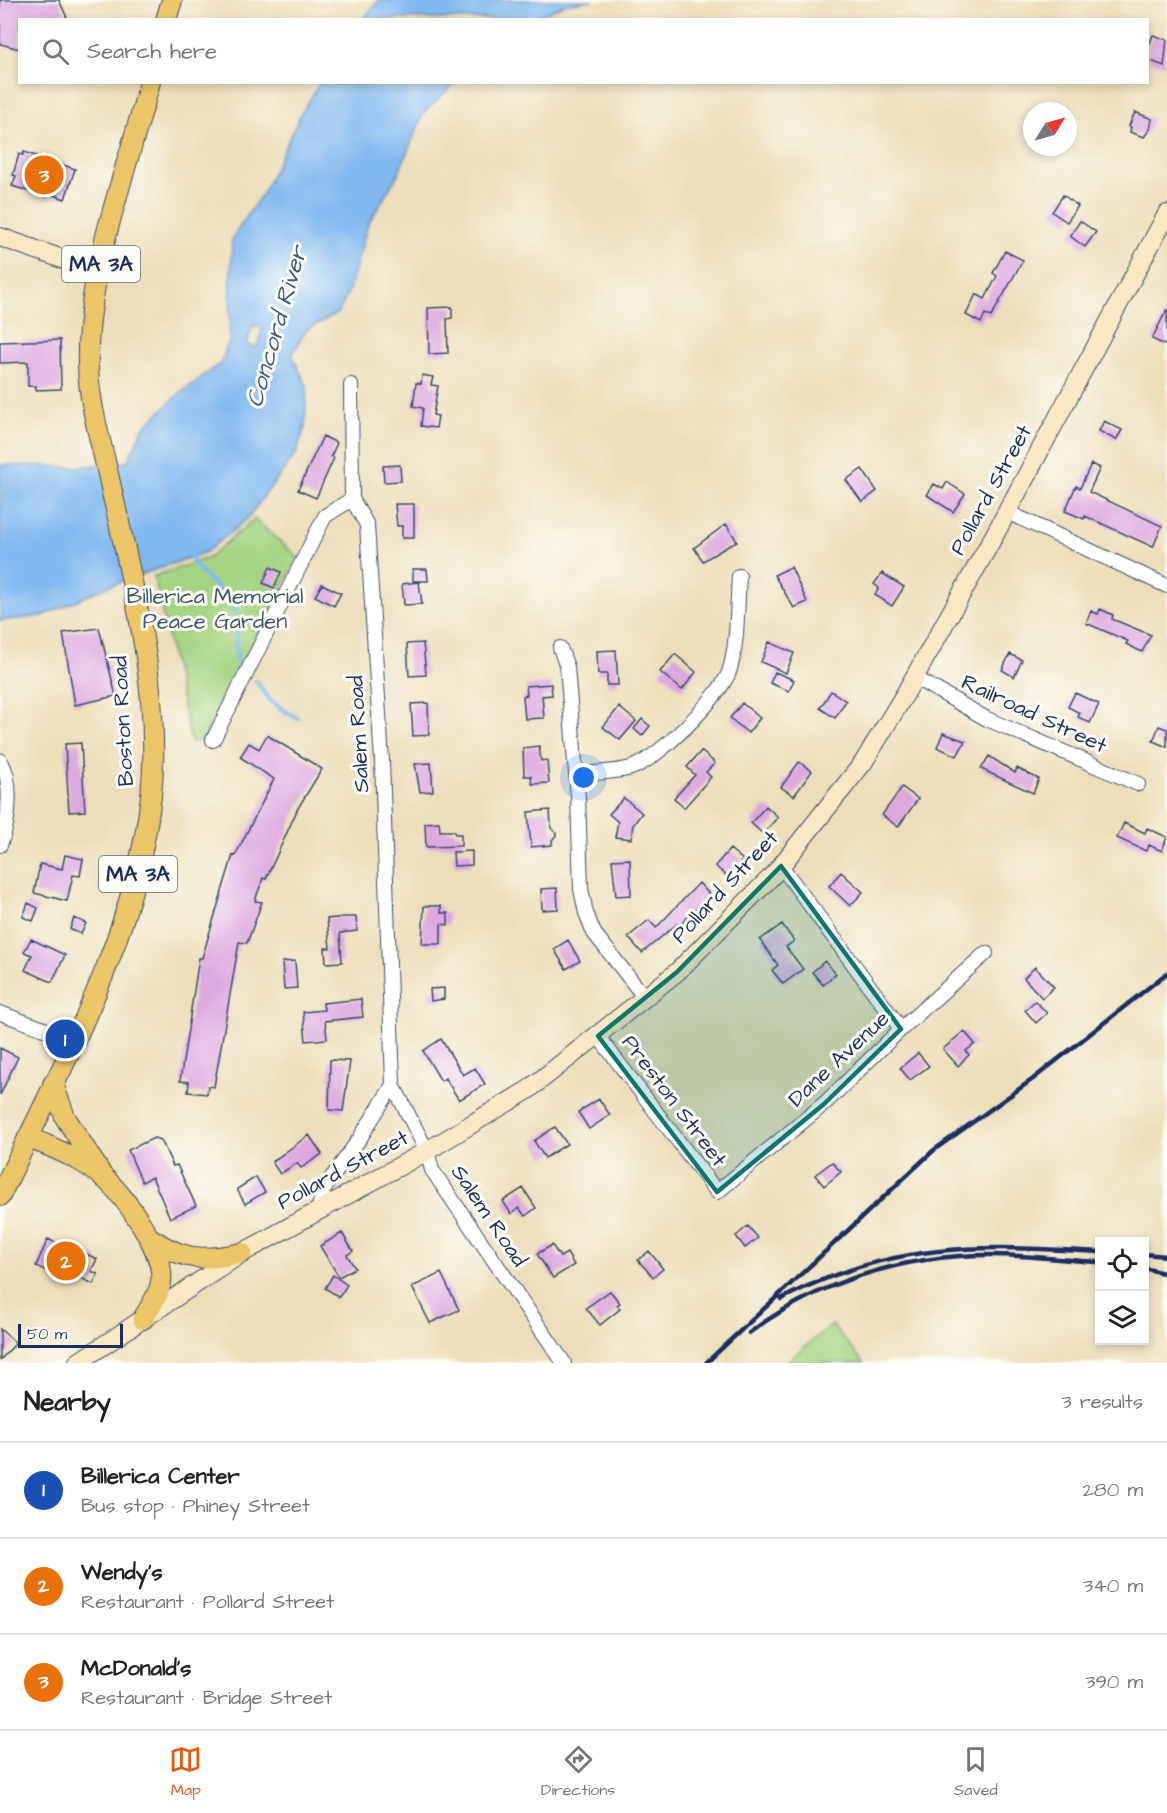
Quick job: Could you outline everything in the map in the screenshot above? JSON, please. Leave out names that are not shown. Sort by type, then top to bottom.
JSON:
[{"type":"main road","points":[[167,18],[172,0]]},
{"type":"main road","name":"Boston Road","points":[[0,1196],[116,946],[132,899],[148,816],[152,755],[150,698],[137,606],[95,423],[88,364],[94,297],[99,272],[149,84]]},
{"type":"main road","name":"Pollard Street","points":[[77,1363],[189,1286],[242,1253],[427,1151],[528,1090],[677,972],[781,866],[863,763],[914,677],[1007,512],[1167,214]]},
{"type":"main road","points":[[0,237],[99,272]]},
{"type":"main road","points":[[53,1084],[65,1117],[103,1177],[150,1238],[159,1256],[161,1281],[143,1319]]},
{"type":"main road","points":[[28,1137],[84,1164],[103,1177]]},
{"type":"main road","points":[[150,1238],[170,1251],[194,1258],[242,1253]]},
{"type":"street","name":"Salem Road","points":[[351,385],[352,499],[367,525],[382,761],[393,1085],[427,1151],[432,1170],[564,1363]]},
{"type":"street","points":[[213,740],[325,516],[352,499]]},
{"type":"street","points":[[1007,512],[1167,586]]},
{"type":"street","points":[[576,775],[631,768],[645,760],[669,743],[712,696],[728,674],[732,659],[739,576]]},
{"type":"street","points":[[560,648],[567,667],[576,775],[581,889],[586,913],[594,933],[645,998]]},
{"type":"street","name":"Railroad Street","points":[[914,677],[987,719],[1138,784]]},
{"type":"street","points":[[0,760],[6,770],[8,787],[7,815],[0,845]]},
{"type":"street","points":[[781,866],[901,1029]]},
{"type":"street","name":"Dane Avenue","points":[[717,1192],[824,1104],[901,1029],[986,953]]},
{"type":"street","points":[[0,1013],[74,1040]]},
{"type":"street","name":"Preston Street","points":[[598,1036],[717,1192]]},
{"type":"street","points":[[319,1209],[323,1190],[360,1138],[393,1085]]},
{"type":"highlighted area","points":[[781,866],[901,1029],[824,1104],[717,1192],[598,1036],[677,972]]},
{"type":"green space","name":"Billerica Memorial Peace Garden","points":[[254,519],[298,557],[204,740],[191,742],[154,576],[208,558]]},
{"type":"green space","points":[[832,1325],[864,1363],[785,1363]]},
{"type":"water","points":[[379,0],[593,0],[565,4],[536,18],[364,18]]},
{"type":"water","name":"Concord River","points":[[319,84],[454,84],[424,113],[397,176],[368,224],[349,291],[338,313],[306,330],[292,355],[307,386],[305,427],[296,454],[247,519],[206,552],[106,587],[43,616],[0,621],[0,465],[76,467],[127,462],[143,428],[180,393],[221,363],[229,341],[232,238],[264,191],[301,113]],"holes":[[[253,325],[263,328],[256,348],[247,344]]]},
{"type":"building","points":[[0,0],[59,0],[67,18],[18,18],[18,48],[0,44]]},
{"type":"building","points":[[1153,35],[1167,40],[1164,66],[1149,60]]},
{"type":"building","points":[[1135,112],[1152,119],[1150,129],[1144,137],[1130,132],[1131,127],[1129,126]]},
{"type":"building","points":[[24,152],[75,169],[65,199],[48,193],[47,197],[12,186],[19,154],[23,155]]},
{"type":"building","points":[[1063,195],[1078,206],[1067,222],[1052,212]]},
{"type":"building","points":[[1080,221],[1096,232],[1085,247],[1070,236]]},
{"type":"building","points":[[1005,251],[1023,260],[991,317],[985,314],[981,323],[966,315],[976,294],[985,299],[997,276],[993,273]]},
{"type":"building","points":[[452,307],[452,318],[447,319],[448,353],[429,354],[428,308]]},
{"type":"building","points":[[1167,309],[1167,346],[1152,339]]},
{"type":"building","points":[[60,340],[61,389],[36,390],[36,386],[28,386],[28,362],[0,363],[0,342]]},
{"type":"building","points":[[422,375],[433,377],[431,385],[438,386],[433,415],[438,416],[436,428],[421,426],[423,408],[413,406],[416,383],[421,384]]},
{"type":"building","points":[[1104,421],[1122,430],[1116,440],[1099,431]]},
{"type":"building","points":[[323,436],[337,443],[331,456],[334,458],[316,498],[298,490]]},
{"type":"building","points":[[1091,464],[1100,468],[1089,492],[1162,526],[1153,547],[1085,516],[1084,519],[1065,511],[1076,486],[1080,488]]},
{"type":"building","points":[[400,465],[401,481],[384,482],[383,466]]},
{"type":"building","points":[[862,469],[877,491],[862,502],[846,480]]},
{"type":"building","points":[[947,482],[965,494],[953,512],[927,495],[934,484],[943,489]]},
{"type":"building","points":[[395,504],[414,504],[414,538],[402,538],[402,526],[397,526]]},
{"type":"building","points":[[726,524],[737,541],[703,561],[694,548]]},
{"type":"building","points":[[270,567],[281,572],[274,588],[263,583]]},
{"type":"building","points":[[791,567],[807,602],[794,608],[774,575]]},
{"type":"building","points":[[413,569],[427,569],[428,581],[413,581]]},
{"type":"building","points":[[882,573],[904,587],[892,606],[875,595],[879,588],[874,584]]},
{"type":"building","points":[[419,582],[422,604],[404,605],[402,584]]},
{"type":"building","points":[[322,584],[341,593],[334,606],[315,596]]},
{"type":"building","points":[[1100,609],[1113,615],[1112,619],[1151,635],[1142,652],[1126,644],[1128,641],[1086,623],[1091,611],[1098,614]]},
{"type":"building","points":[[99,628],[116,696],[75,705],[63,633]]},
{"type":"building","points":[[769,642],[794,653],[786,673],[761,662]]},
{"type":"building","points":[[423,643],[426,675],[409,676],[407,644]]},
{"type":"building","points":[[616,650],[618,685],[607,685],[607,674],[598,674],[597,651]]},
{"type":"building","points":[[675,654],[696,672],[682,690],[660,672]]},
{"type":"building","points":[[1010,654],[1022,660],[1014,677],[1002,670]]},
{"type":"building","points":[[775,672],[794,680],[789,691],[770,683]]},
{"type":"building","points":[[551,684],[552,695],[542,696],[544,718],[525,719],[523,696],[527,695],[526,686]]},
{"type":"building","points":[[831,691],[846,701],[835,718],[820,708]]},
{"type":"building","points":[[1075,693],[1099,704],[1090,723],[1078,717],[1080,713],[1068,707]]},
{"type":"building","points":[[428,703],[429,735],[413,736],[411,704]]},
{"type":"building","points":[[742,703],[760,718],[748,733],[730,718]]},
{"type":"building","points":[[619,707],[636,721],[620,740],[603,727]]},
{"type":"building","points":[[642,719],[650,726],[642,736],[634,729]]},
{"type":"building","points":[[1159,726],[1167,729],[1167,747],[1153,741]]},
{"type":"building","points":[[943,733],[965,741],[957,756],[937,747]]},
{"type":"building","points":[[267,735],[322,769],[298,808],[266,879],[263,878],[255,901],[262,902],[247,943],[239,942],[214,1087],[208,1086],[207,1094],[188,1092],[189,1082],[180,1081],[199,958],[202,958],[233,855],[235,856],[274,779],[240,757],[249,743],[259,749]]},
{"type":"building","points":[[81,743],[85,811],[69,812],[65,744]]},
{"type":"building","points":[[539,746],[541,761],[547,760],[549,783],[532,784],[531,776],[524,776],[523,748]]},
{"type":"building","points":[[701,751],[715,763],[706,772],[711,777],[684,808],[674,798],[695,775],[687,767]]},
{"type":"building","points":[[989,756],[1015,773],[1017,768],[1039,779],[1033,793],[981,769]]},
{"type":"building","points":[[799,762],[812,771],[794,796],[781,787]]},
{"type":"building","points":[[431,763],[433,791],[420,792],[415,764]]},
{"type":"building","points":[[902,787],[918,799],[898,827],[882,815]]},
{"type":"building","points":[[624,798],[642,813],[633,825],[631,839],[615,837],[618,822],[609,814]]},
{"type":"building","points":[[766,806],[778,817],[763,834],[751,823]]},
{"type":"building","points":[[550,810],[551,828],[557,834],[552,840],[552,845],[531,847],[528,812]]},
{"type":"building","points":[[439,822],[440,831],[454,831],[455,834],[461,834],[461,846],[426,847],[425,823]]},
{"type":"building","points":[[1124,823],[1145,833],[1147,828],[1167,837],[1162,851],[1149,845],[1146,851],[1117,838]]},
{"type":"building","points":[[730,849],[743,860],[728,877],[715,866]]},
{"type":"building","points":[[472,851],[472,865],[454,866],[453,852]]},
{"type":"building","points":[[65,855],[83,859],[80,876],[73,875],[67,901],[34,893],[40,864],[62,869]]},
{"type":"building","points":[[630,859],[631,895],[616,896],[612,860]]},
{"type":"building","points":[[841,872],[863,892],[850,906],[829,886]]},
{"type":"building","points":[[699,883],[710,895],[679,926],[677,924],[642,953],[628,937],[649,920],[656,928]]},
{"type":"building","points":[[557,888],[558,909],[542,910],[541,889]]},
{"type":"building","points":[[28,903],[38,908],[33,921],[23,917]]},
{"type":"building","points":[[424,906],[441,906],[441,913],[448,913],[448,925],[441,924],[441,944],[422,944]]},
{"type":"building","points":[[356,917],[357,931],[340,933],[342,962],[326,963],[325,948],[330,948],[327,919]]},
{"type":"building","points":[[74,918],[86,923],[81,934],[70,929]]},
{"type":"building","points":[[782,924],[794,941],[786,947],[803,969],[783,984],[772,970],[778,965],[760,940]]},
{"type":"building","points":[[31,939],[65,955],[52,982],[25,970],[32,955],[24,952]]},
{"type":"building","points":[[568,940],[580,961],[566,969],[554,949]]},
{"type":"building","points":[[295,961],[297,988],[284,989],[282,962]]},
{"type":"building","points":[[825,961],[836,974],[823,985],[812,972]]},
{"type":"building","points":[[1035,967],[1054,987],[1042,998],[1024,978]]},
{"type":"building","points":[[444,988],[444,999],[431,1001],[430,989]]},
{"type":"building","points":[[361,999],[363,1017],[325,1021],[327,1039],[306,1041],[303,1012],[324,1010],[323,1003]]},
{"type":"building","points":[[1035,1001],[1047,1013],[1036,1023],[1025,1010]]},
{"type":"building","points":[[964,1031],[975,1044],[966,1051],[969,1055],[958,1066],[943,1049]]},
{"type":"building","points":[[441,1039],[463,1075],[475,1068],[485,1084],[459,1100],[445,1078],[441,1081],[423,1051]]},
{"type":"building","points":[[0,1048],[18,1057],[0,1095]]},
{"type":"building","points":[[918,1053],[929,1066],[910,1080],[900,1068]]},
{"type":"building","points":[[330,1060],[350,1061],[343,1111],[329,1110]]},
{"type":"building","points":[[599,1099],[610,1115],[589,1129],[578,1112]]},
{"type":"building","points":[[555,1127],[567,1144],[545,1158],[534,1141]]},
{"type":"building","points":[[309,1135],[322,1154],[301,1168],[297,1163],[280,1174],[272,1162]]},
{"type":"building","points":[[154,1138],[161,1140],[173,1166],[177,1165],[196,1206],[170,1218],[152,1177],[142,1182],[128,1150]]},
{"type":"building","points":[[832,1162],[841,1172],[824,1186],[815,1175]]},
{"type":"building","points":[[256,1177],[265,1192],[245,1204],[237,1189]]},
{"type":"building","points":[[523,1188],[536,1208],[525,1216],[519,1208],[511,1214],[503,1201]]},
{"type":"building","points":[[748,1226],[758,1238],[745,1248],[736,1236]]},
{"type":"building","points":[[342,1233],[353,1251],[347,1255],[355,1268],[339,1277],[320,1246]]},
{"type":"building","points":[[48,1239],[62,1246],[64,1243],[97,1259],[91,1271],[98,1274],[93,1284],[59,1267],[55,1275],[36,1266]]},
{"type":"building","points":[[552,1245],[560,1257],[567,1253],[574,1265],[553,1278],[537,1254]]},
{"type":"building","points":[[649,1251],[663,1269],[653,1277],[638,1260]]},
{"type":"building","points":[[441,1273],[459,1310],[430,1323],[412,1287]]},
{"type":"building","points":[[333,1275],[347,1285],[339,1297],[325,1288]]},
{"type":"building","points":[[610,1291],[620,1303],[617,1305],[620,1309],[600,1325],[586,1308]]},
{"type":"building","points":[[0,1329],[16,1343],[0,1360]]},
{"type":"waterway","points":[[189,553],[199,569],[225,596],[235,611],[238,624],[236,650],[239,666]]},
{"type":"waterway","points":[[256,681],[269,699],[298,718]]},
{"type":"railway","points":[[706,1363],[934,1150],[1033,1079],[1167,973]]},
{"type":"railway","points":[[781,1299],[822,1280],[861,1266],[937,1251],[1015,1248],[1095,1252]]},
{"type":"railway","points":[[1149,1254],[1167,1256]]},
{"type":"railway","points":[[749,1333],[803,1299],[832,1286],[894,1266],[957,1256],[989,1255],[1095,1262]]},
{"type":"railway","points":[[1149,1269],[1167,1274]]},
{"type":"place","name":"McDonald's","points":[[44,175]]},
{"type":"place","name":"Billerica Center","points":[[65,1039]]},
{"type":"place","name":"Wendy's","points":[[66,1261]]}]
